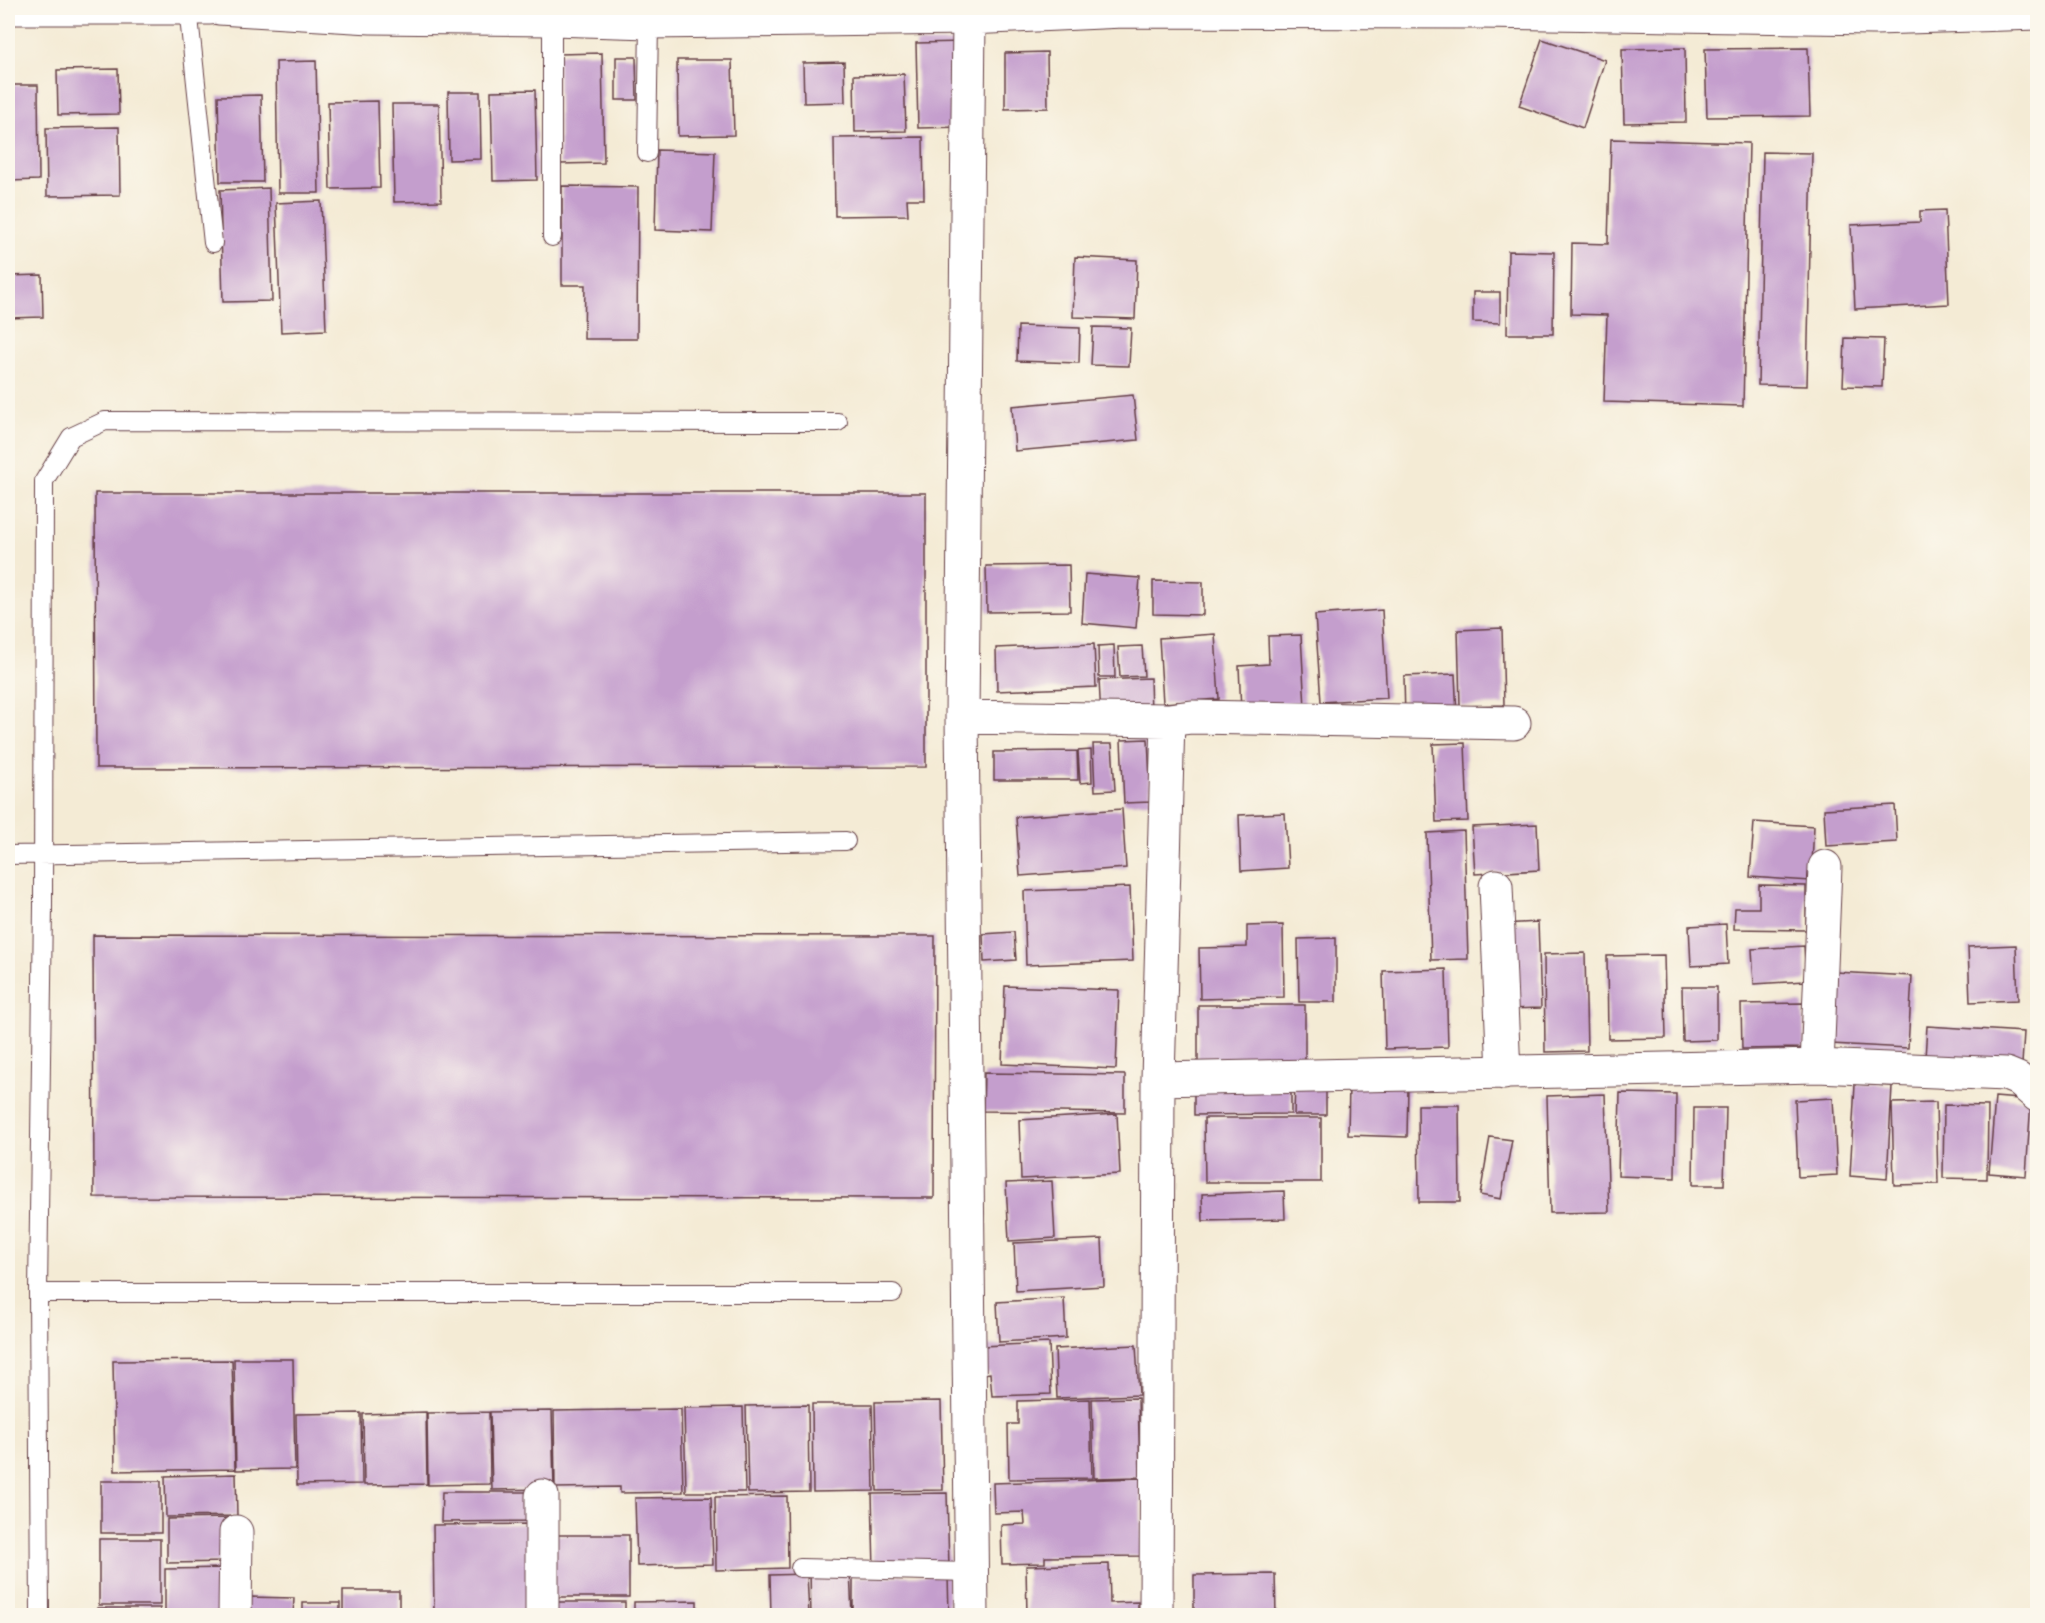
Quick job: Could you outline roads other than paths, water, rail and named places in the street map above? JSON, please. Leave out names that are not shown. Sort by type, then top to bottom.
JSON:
[{"type":"street","points":[[8,8],[210,8]]},
{"type":"street","points":[[219,8],[649,22],[969,18],[1123,11],[1479,12],[1875,18],[2037,13]]},
{"type":"street","points":[[969,18],[962,717],[972,1616]]},
{"type":"street","points":[[962,717],[1168,720],[1192,717],[1514,723]]},
{"type":"street","points":[[1156,1616],[1158,1079],[1168,720]]},
{"type":"street","points":[[1817,1066],[1825,867]]},
{"type":"street","points":[[1496,886],[1504,1074]]},
{"type":"street","points":[[1158,1079],[1504,1074],[1817,1066],[2006,1074],[2018,1079],[2037,1096]]},
{"type":"street","points":[[542,1496],[542,1616]]},
{"type":"street","points":[[235,1616],[236,1532]]},
{"type":"lane","points":[[188,8],[213,243]]},
{"type":"lane","points":[[552,19],[552,237]]},
{"type":"lane","points":[[647,153],[649,22]]},
{"type":"lane","points":[[40,1616],[38,1293],[43,906],[44,481],[71,437],[105,421],[838,422]]},
{"type":"lane","points":[[8,855],[846,841]]},
{"type":"lane","points":[[38,1293],[893,1293]]},
{"type":"lane","points":[[800,1568],[972,1572]]}]
